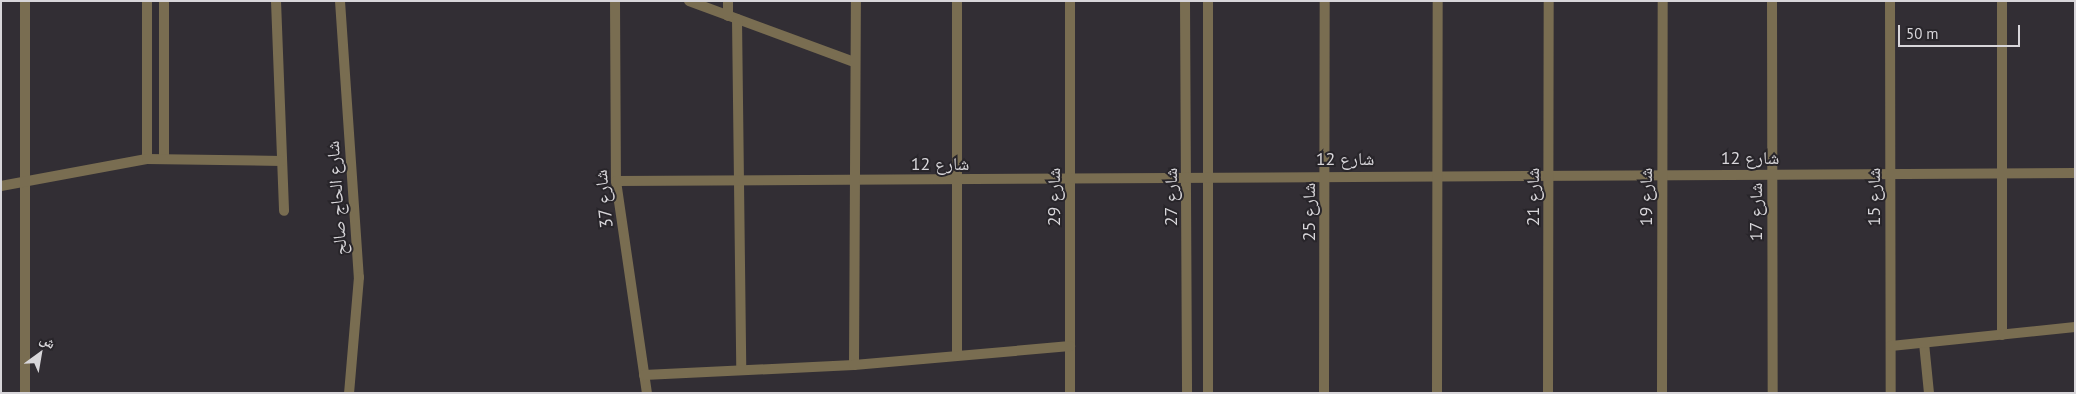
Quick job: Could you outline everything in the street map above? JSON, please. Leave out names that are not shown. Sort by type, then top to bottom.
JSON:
[{"type":"street","points":[[25,1],[26,393]]},
{"type":"street","points":[[147,1],[147,159]]},
{"type":"street","points":[[164,1],[164,158]]},
{"type":"street","points":[[276,1],[284,211]]},
{"type":"street","name":"شارع الحاج صالح","points":[[340,1],[359,277],[348,393]]},
{"type":"street","name":"شارع 37","points":[[615,1],[616,181],[646,393]]},
{"type":"street","points":[[689,1],[854,62]]},
{"type":"street","points":[[728,1],[732,17],[741,368]]},
{"type":"street","points":[[854,365],[854,62],[856,1]]},
{"type":"street","points":[[957,1],[957,354]]},
{"type":"street","name":"شارع 29","points":[[1070,1],[1070,393]]},
{"type":"street","name":"شارع 27","points":[[1185,1],[1187,393]]},
{"type":"street","name":"شارع 27","points":[[1208,1],[1208,393]]},
{"type":"street","name":"شارع 25","points":[[1324,393],[1325,1]]},
{"type":"street","points":[[1437,393],[1438,1]]},
{"type":"street","name":"شارع 21","points":[[1548,393],[1549,1]]},
{"type":"street","name":"شارع 19","points":[[1662,393],[1663,1]]},
{"type":"street","name":"شارع 17","points":[[1772,1],[1773,393]]},
{"type":"street","name":"شارع 15","points":[[1890,1],[1891,393]]},
{"type":"street","points":[[2002,1],[2002,335]]},
{"type":"street","points":[[1,186],[147,159],[282,161]]},
{"type":"street","name":"شارع 12","points":[[616,181],[1187,179],[1325,175],[2075,173]]},
{"type":"street","points":[[1891,346],[2075,328]]},
{"type":"street","points":[[1924,343],[1929,393]]},
{"type":"street","points":[[644,375],[741,368],[854,365],[957,354],[1070,346]]}]
